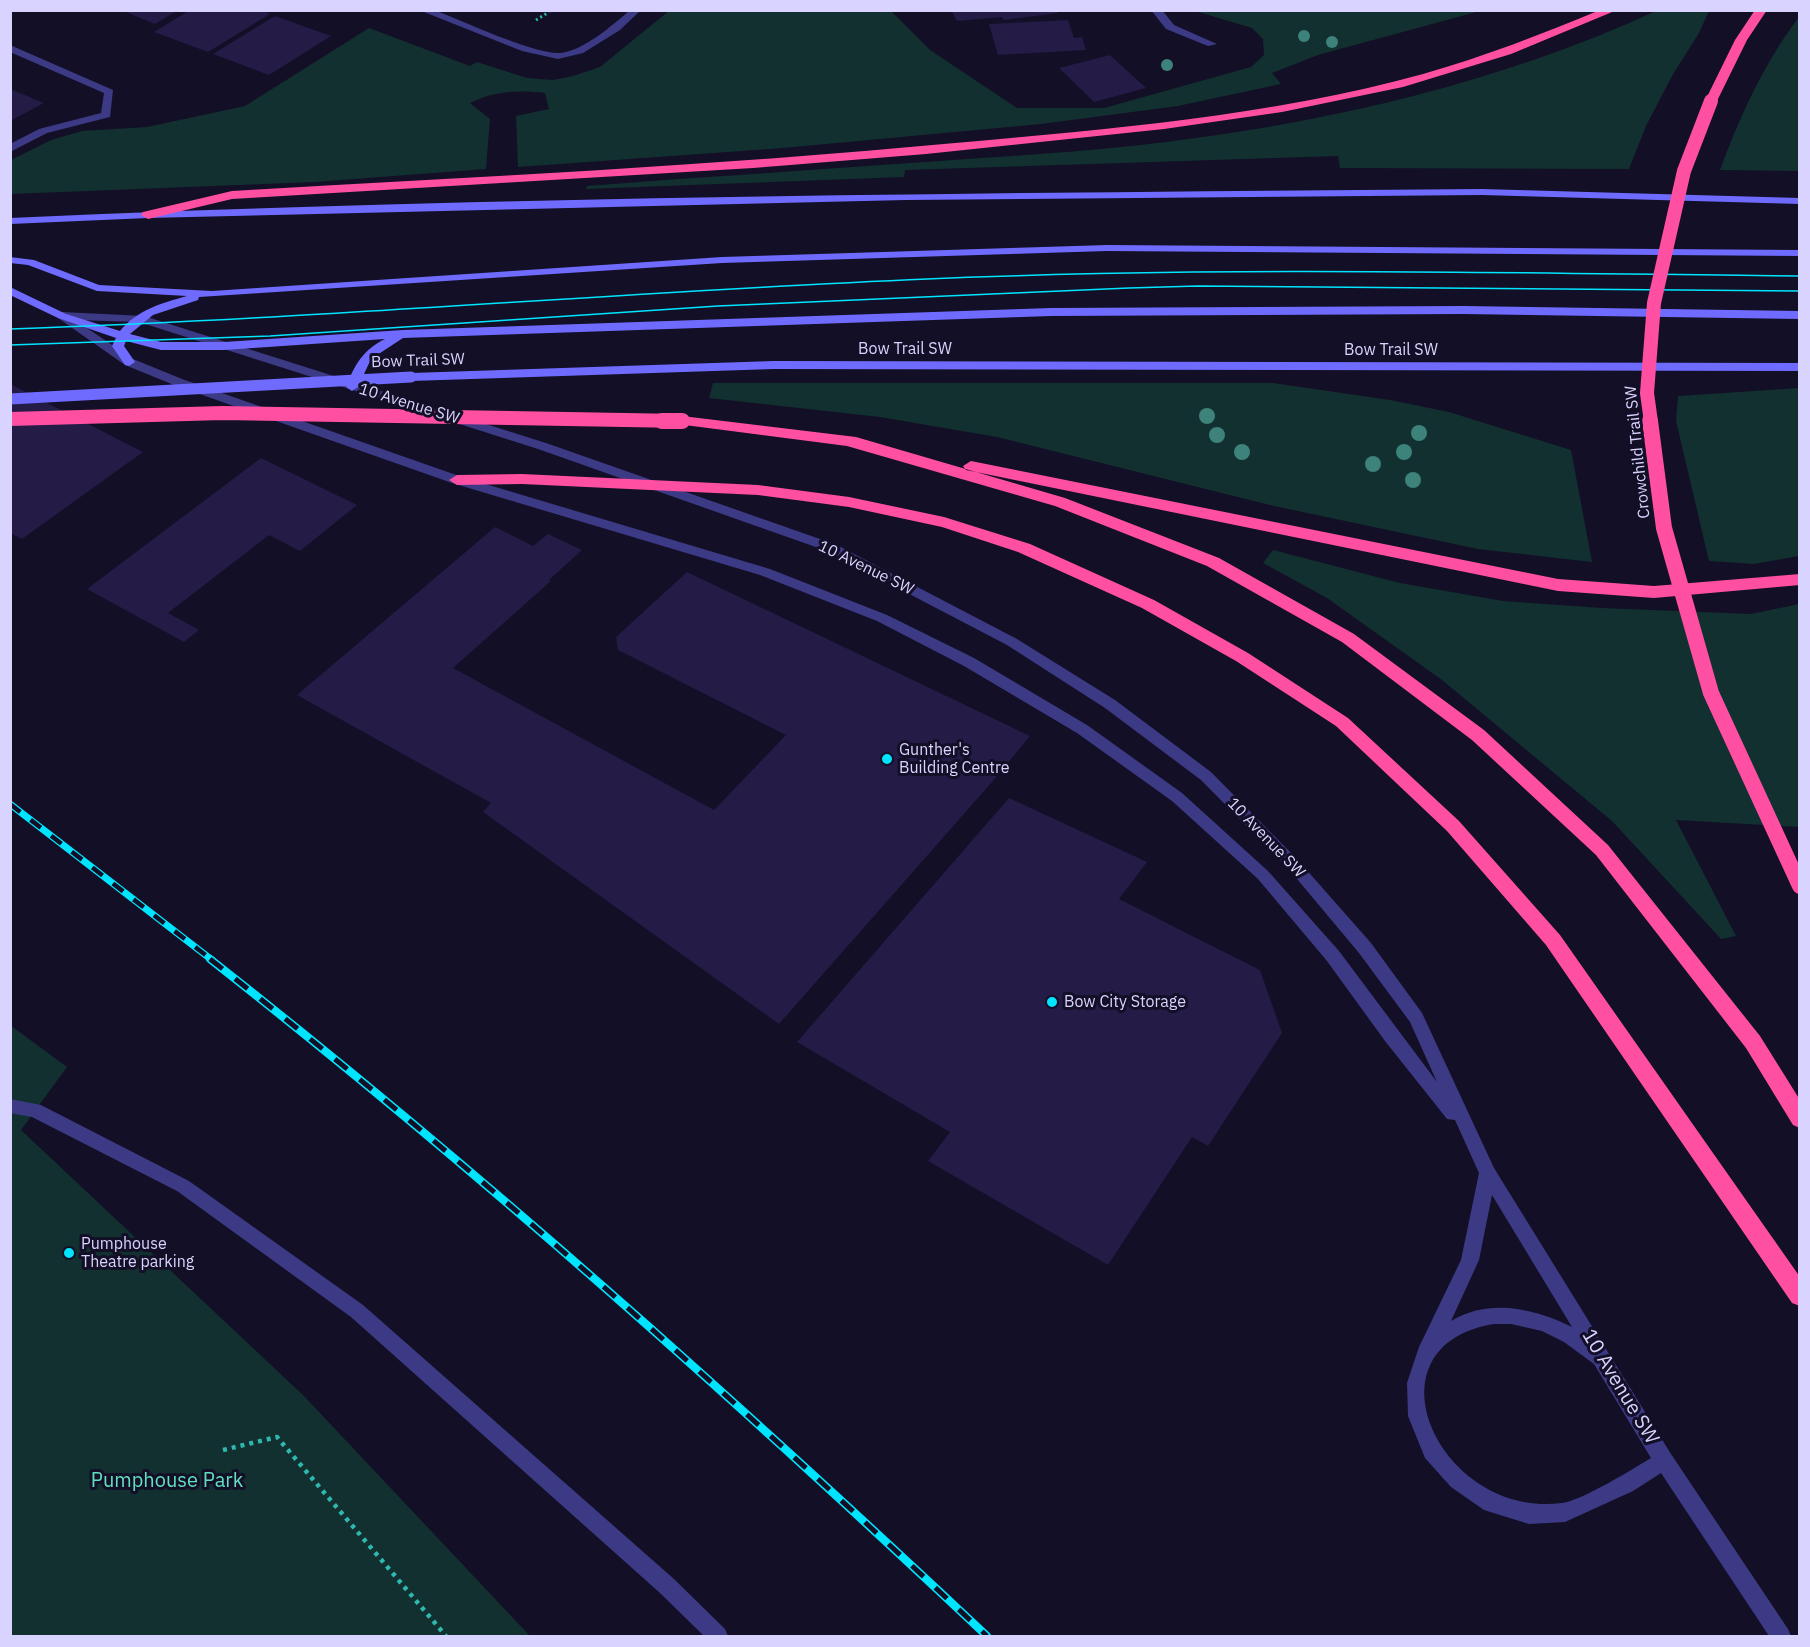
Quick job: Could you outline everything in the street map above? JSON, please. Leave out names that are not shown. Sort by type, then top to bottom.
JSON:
[{"type":"highway","points":[[148,215],[232,195],[832,158],[1020,141],[1227,117],[1399,84],[1516,49],[1611,10]]},
{"type":"highway","name":"Crowchild Trail SW","points":[[1761,10],[1741,39],[1711,101],[1684,171],[1654,303],[1647,393],[1664,528],[1711,693],[1800,886]]},
{"type":"highway","points":[[10,419],[223,413],[681,421],[844,440],[1558,585],[1654,592],[1800,579]]},
{"type":"highway","points":[[844,440],[1060,502],[1202,558],[1348,638],[1478,735],[1602,850],[1753,1042],[1800,1119]]},
{"type":"highway","points":[[457,480],[522,479],[758,490],[849,502],[944,522],[1024,548],[1148,604],[1242,657],[1342,722],[1453,826],[1553,940],[1800,1296]]},
{"type":"main road","points":[[10,221],[148,215],[894,197],[1458,192],[1800,201]]},
{"type":"main road","points":[[10,260],[30,262],[97,288],[212,294],[722,260],[1107,248],[1800,253]]},
{"type":"main road","name":"10 Avenue SW","points":[[10,290],[62,316]]},
{"type":"main road","points":[[129,362],[118,346],[122,336],[146,313],[177,302],[212,294]]},
{"type":"main road","points":[[62,316],[161,346],[224,346],[403,334],[1051,312],[1462,310],[1800,315]]},
{"type":"main road","points":[[352,387],[360,365],[369,351],[403,334]]},
{"type":"main road","name":"Bow Trail SW","points":[[10,399],[411,377],[774,365],[1800,367]]},
{"type":"street","points":[[424,10],[526,49],[558,56],[579,51],[616,28],[636,10]]},
{"type":"street","points":[[1156,10],[1170,27],[1212,44]]},
{"type":"street","points":[[10,48],[110,92],[106,115],[43,131],[10,149]]},
{"type":"street","name":"10 Avenue SW","points":[[62,316],[140,318],[542,446],[832,548],[1011,642],[1110,704],[1206,776],[1292,863],[1377,966],[1416,1018],[1488,1173],[1664,1461],[1781,1636]]},
{"type":"street","name":"10 Avenue SW","points":[[62,316],[129,362],[178,382],[457,480],[765,572],[882,618],[969,662],[1082,729],[1177,797],[1263,875],[1333,956],[1391,1036],[1468,1132]]},
{"type":"street","points":[[10,1106],[35,1110],[183,1186],[357,1311],[667,1586],[718,1636]]},
{"type":"street","points":[[1488,1173],[1470,1260],[1426,1353],[1416,1383],[1418,1416],[1432,1451],[1458,1480],[1491,1503],[1529,1514],[1565,1512],[1626,1484],[1664,1461]]},
{"type":"street","points":[[1426,1353],[1444,1332],[1470,1319],[1499,1314],[1531,1319],[1562,1331],[1604,1360]]},
{"type":"path","points":[[223,1450],[277,1437],[446,1636]]},
{"type":"green space","points":[[670,10],[891,11],[930,50],[1017,108],[1104,108],[1251,67],[1264,55],[1263,39],[1252,28],[1195,11],[1480,11],[1318,55],[1272,73],[1281,84],[1178,106],[1041,124],[783,148],[518,167],[516,116],[549,109],[545,93],[516,92],[488,96],[470,103],[490,119],[486,169],[315,182],[11,194],[11,160],[51,140],[82,131],[147,127],[245,106],[369,28],[470,66],[477,62],[527,78],[553,80],[600,67]]},
{"type":"green space","points":[[1656,11],[1709,11],[1646,126],[1629,169],[1340,168],[1338,156],[905,170],[904,177],[586,189],[587,186],[1076,151],[1166,142],[1292,123],[1416,95],[1477,78],[1597,36]]},
{"type":"green space","points":[[1799,17],[1799,171],[1720,170],[1754,90]]},
{"type":"green space","points":[[713,383],[1273,383],[1390,400],[1449,412],[1571,450],[1592,562],[1478,549],[1274,506],[997,437],[880,417],[709,398]]},
{"type":"green space","points":[[1799,388],[1799,556],[1754,564],[1709,561],[1676,421],[1678,396]]},
{"type":"green space","points":[[1273,550],[1400,583],[1503,601],[1602,608],[1751,614],[1799,604],[1799,827],[1676,820],[1736,936],[1721,939],[1612,821],[1442,680],[1327,598],[1263,563]]},
{"type":"green space","name":"Pumphouse Park","points":[[10,1025],[67,1067],[21,1130],[304,1396],[530,1636],[11,1636]]},
{"type":"building","points":[[121,10],[178,10],[155,24]]},
{"type":"building","points":[[190,10],[261,10],[270,14],[208,52],[154,32]]},
{"type":"building","points":[[951,10],[1056,10],[1058,13],[1004,20],[1002,17],[957,21]]},
{"type":"building","points":[[275,16],[331,36],[269,75],[213,54]]},
{"type":"building","points":[[1068,20],[1074,38],[1082,37],[1086,50],[998,55],[989,24]]},
{"type":"building","points":[[1110,55],[1146,88],[1094,102],[1059,68]]},
{"type":"building","points":[[10,89],[44,103],[10,121]]},
{"type":"building","points":[[10,384],[143,452],[22,539],[10,533]]},
{"type":"building","points":[[261,458],[357,505],[300,551],[269,535],[168,613],[199,630],[184,642],[87,589]]},
{"type":"building","name":"Gunther's Building Centre","points":[[495,527],[533,546],[548,534],[582,550],[549,580],[551,581],[453,668],[714,810],[786,735],[618,650],[616,637],[687,572],[1030,736],[779,1024],[483,812],[491,803],[297,695]]},
{"type":"building","name":"Bow City Storage","points":[[1009,798],[1147,862],[1119,899],[1260,970],[1282,1033],[1208,1146],[1192,1137],[1108,1265],[928,1161],[950,1132],[797,1042]]},
{"type":"tram line","points":[[10,329],[239,319],[812,284],[1036,275],[1364,272],[1800,276]]},
{"type":"tram line","points":[[10,345],[270,336],[718,306],[1129,288],[1198,286],[1800,291]]},
{"type":"railway","points":[[10,804],[212,960]]},
{"type":"railway","points":[[210,959],[311,1039],[509,1204],[702,1374],[987,1636]]},
{"type":"place","name":"Gunther's Building Centre","points":[[887,759]]},
{"type":"place","name":"Bow City Storage","points":[[1052,1002]]},
{"type":"place","name":"Pumphouse Theatre parking","points":[[69,1253]]}]
